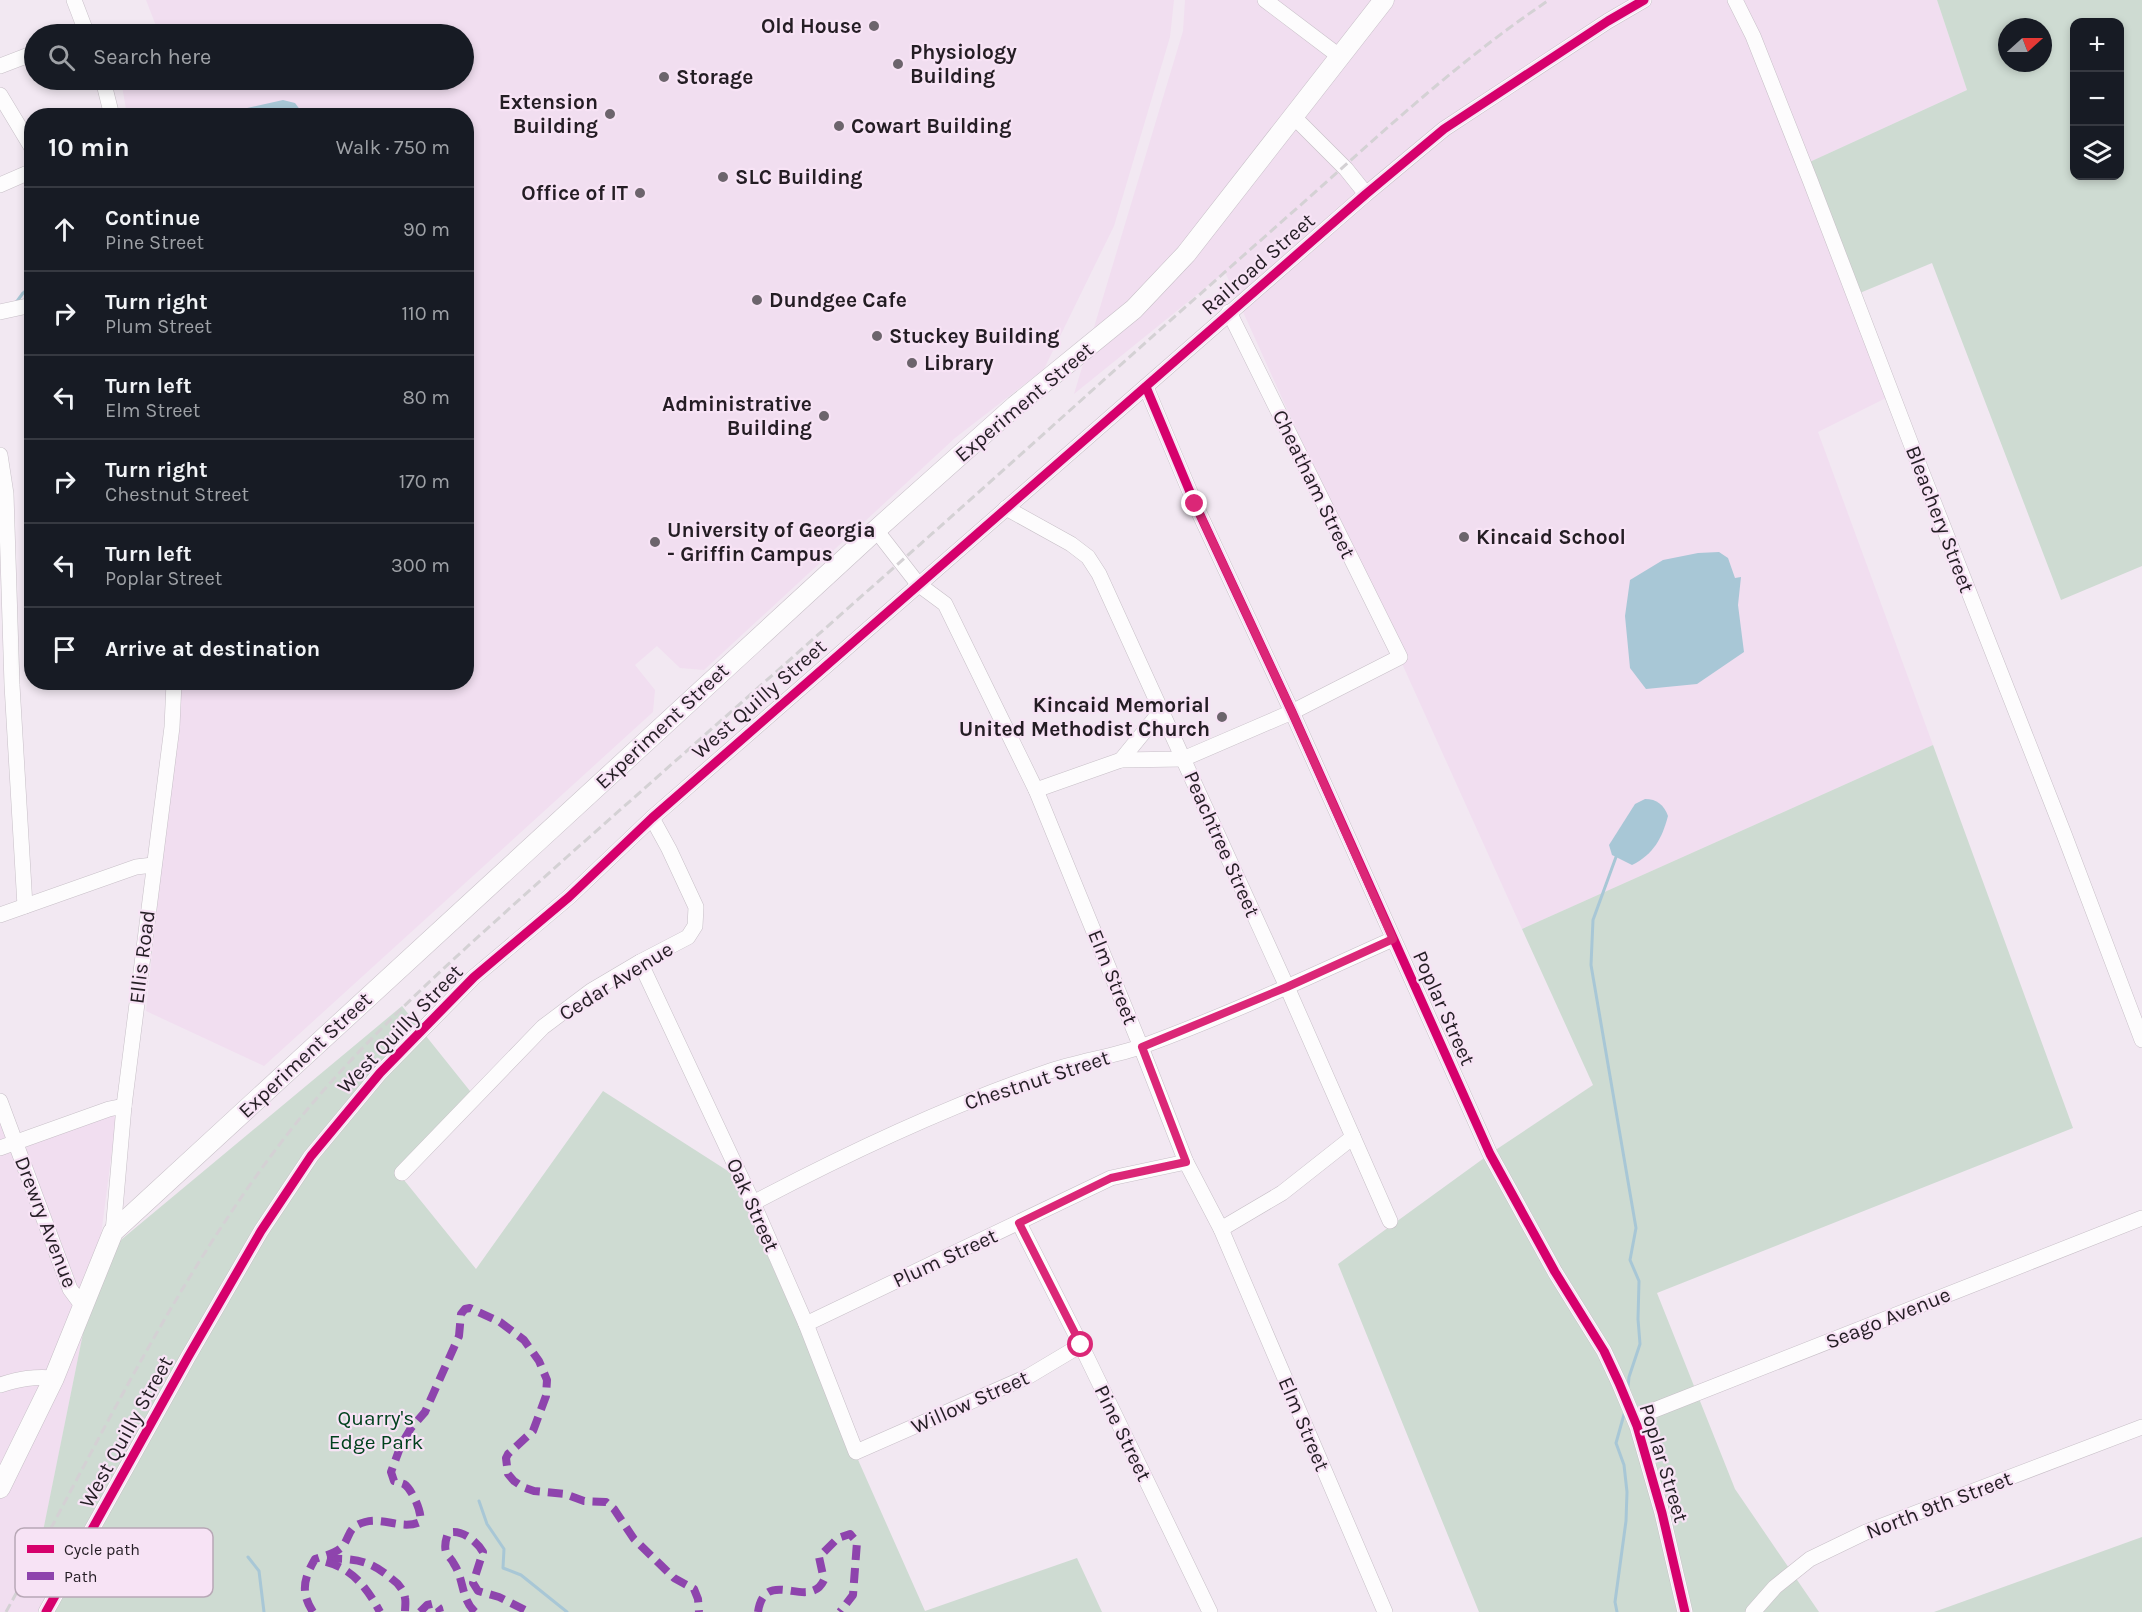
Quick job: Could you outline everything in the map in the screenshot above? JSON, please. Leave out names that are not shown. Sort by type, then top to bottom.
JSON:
[{"type":"main road","name":"Experiment Street","points":[[0,1488],[54,1378],[113,1232],[876,530],[1015,406],[1134,309],[1186,254],[1383,0]]},
{"type":"street","points":[[74,0],[82,24]]},
{"type":"street","points":[[1265,0],[1283,5],[1339,56]]},
{"type":"street","name":"Railroad Street","points":[[919,585],[1229,312],[1444,129],[1608,21],[1644,0]]},
{"type":"street","name":"Bleachery Street","points":[[1735,0],[1753,36],[1810,180],[2142,1040]]},
{"type":"street","points":[[0,66],[24,56]]},
{"type":"street","points":[[106,90],[110,108]]},
{"type":"street","points":[[0,94],[24,134]]},
{"type":"street","points":[[1294,117],[1346,169],[1366,194]]},
{"type":"street","points":[[0,185],[24,174]]},
{"type":"street","points":[[0,312],[24,307]]},
{"type":"street","name":"Cheatham Street","points":[[1229,312],[1400,657],[1292,712]]},
{"type":"street","name":"Poplar Street","points":[[1146,387],[1195,504],[1292,712],[1490,1154],[1555,1272],[1604,1352],[1634,1418],[1662,1513],[1685,1612]]},
{"type":"street","points":[[0,455],[6,494],[6,687],[25,906]]},
{"type":"street","name":"Peachtree Street","points":[[1006,508],[1071,544],[1088,557],[1109,595],[1287,987],[1390,1221]]},
{"type":"street","name":"Elm Street","points":[[876,530],[919,585],[945,604],[1036,790],[1142,1047],[1186,1162],[1221,1229],[1385,1612]]},
{"type":"street","name":"West Quilly Street","points":[[93,1528],[255,1241],[311,1156],[380,1073],[474,977],[568,897],[651,818],[919,585]]},
{"type":"street","name":"Ellis Road","points":[[113,1232],[124,1106],[172,728],[174,690]]},
{"type":"street","points":[[1121,760],[1161,711]]},
{"type":"street","points":[[1036,790],[1121,760],[1183,759],[1292,712]]},
{"type":"street","name":"Cedar Avenue","points":[[402,1173],[543,1027],[591,991],[640,962],[688,938],[694,926],[696,906],[669,849],[651,818]]},
{"type":"street","points":[[0,915],[136,867],[153,865]]},
{"type":"street","name":"Chestnut Street","points":[[753,1203],[813,1171],[922,1120],[1048,1071],[1142,1047],[1287,987],[1393,939]]},
{"type":"street","name":"Oak Street","points":[[640,962],[753,1203],[806,1324],[856,1452]]},
{"type":"street","name":"Drewry Avenue","points":[[0,1101],[70,1289],[84,1308]]},
{"type":"street","points":[[0,1148],[109,1109],[124,1106]]},
{"type":"street","points":[[1221,1229],[1282,1192],[1353,1137]]},
{"type":"street","name":"Plum Street","points":[[806,1324],[1111,1178],[1186,1162]]},
{"type":"street","name":"Seago Avenue","points":[[1634,1418],[2142,1218]]},
{"type":"street","name":"Pine Street","points":[[1019,1223],[1081,1345],[1210,1612]]},
{"type":"street","name":"Willow Street","points":[[856,1452],[1029,1376],[1081,1345]]},
{"type":"street","points":[[0,1385],[36,1376],[54,1378]]},
{"type":"street","name":"North 9th Street","points":[[1753,1612],[1775,1587],[1810,1559],[1866,1532],[2142,1427]]},
{"type":"street","name":"West Quilly Street","points":[[46,1612],[54,1597]]},
{"type":"shaded area","name":"University of Georgia - Griffin Campus","points":[[146,0],[1174,0],[1170,37],[1114,226],[1044,369],[955,438],[704,670],[680,668],[657,646],[635,665],[655,690],[653,712],[264,1066],[146,1011],[180,690],[474,690],[474,108],[126,108],[123,90],[474,90],[474,24],[155,24]]},
{"type":"shaded area","points":[[1185,0],[1937,0],[1967,90],[1803,165],[1894,394],[1818,432],[1933,745],[1522,929],[1225,272],[1074,394],[1183,31]]},
{"type":"shaded area","points":[[118,1103],[98,1259],[44,1528],[15,1528],[15,1597],[55,1597],[47,1612],[0,1612],[0,1114],[12,1144]]},
{"type":"green space","points":[[1937,0],[2142,0],[2142,566],[2061,600],[1932,263],[1855,295],[1803,165],[1967,90]]},
{"type":"green space","points":[[1933,745],[2073,1128],[1657,1293],[1735,1489],[1819,1612],[1479,1612],[1338,1264],[1491,1153],[1593,1085],[1522,929]]},
{"type":"green space","name":"Quarry's Edge Park","points":[[402,1006],[474,1096],[404,1180],[476,1269],[603,1091],[731,1173],[925,1611],[1077,1558],[1102,1612],[47,1612],[55,1597],[213,1597],[213,1528],[44,1528],[98,1259]]},
{"type":"green space","points":[[2142,1537],[2142,1612],[1934,1612]]},
{"type":"water","points":[[283,100],[295,103],[299,108],[247,108]]},
{"type":"water","points":[[1719,552],[1728,558],[1735,578],[1741,577],[1738,605],[1744,652],[1697,684],[1646,689],[1630,668],[1625,616],[1630,580],[1663,560],[1698,553]]},
{"type":"water","points":[[1645,799],[1660,803],[1668,816],[1656,845],[1640,861],[1632,865],[1612,855],[1609,845],[1635,804]]},
{"type":"waterway","points":[[15,304],[24,292]]},
{"type":"waterway","points":[[1616,857],[1593,920],[1591,965],[1636,1228],[1630,1260],[1639,1281],[1640,1344],[1628,1387]]},
{"type":"waterway","points":[[1617,1612],[1615,1602],[1626,1521],[1627,1492],[1624,1465],[1616,1443],[1625,1411]]},
{"type":"waterway","points":[[479,1501],[487,1524],[504,1549],[503,1568],[521,1575],[567,1612]]},
{"type":"waterway","points":[[248,1557],[259,1571],[264,1612]]},
{"type":"railway","points":[[51,1528],[143,1358],[217,1234],[257,1174],[301,1117],[363,1047],[430,982],[568,856],[1382,132],[1480,50],[1549,0]]},
{"type":"railway","points":[[6,1612],[15,1595]]},
{"type":"marked path","points":[[313,1612],[306,1598],[305,1585],[308,1572],[315,1559],[341,1548],[352,1530],[359,1524],[372,1521],[406,1525],[420,1522],[420,1513],[413,1496],[404,1484],[394,1481],[391,1472],[401,1445],[411,1428],[425,1412],[459,1336],[461,1314],[465,1309],[470,1308],[500,1322],[524,1340],[539,1361],[547,1380],[546,1396],[533,1431],[506,1458],[508,1474],[523,1487],[534,1491],[565,1494],[584,1501],[606,1502],[614,1509],[634,1539],[674,1578],[694,1589],[699,1612]]},
{"type":"marked path","points":[[475,1612],[467,1601],[457,1570],[446,1552],[445,1544],[448,1533],[458,1532],[468,1536],[483,1552],[473,1583],[478,1591],[499,1597],[529,1612]]},
{"type":"marked path","points":[[758,1612],[762,1598],[769,1592],[778,1590],[808,1592],[817,1589],[824,1580],[819,1557],[838,1538],[850,1534],[857,1542],[853,1595],[840,1612]]},
{"type":"marked path","points":[[327,1559],[361,1562],[384,1573],[402,1590],[405,1612]]},
{"type":"marked path","points":[[326,1562],[352,1575],[370,1595],[380,1612]]},
{"type":"marked path","points":[[420,1612],[427,1605],[435,1603],[440,1612]]},
{"type":"cycle path","points":[[93,1528],[261,1231],[311,1156],[380,1073],[474,977],[569,897],[652,818],[1366,194],[1444,129],[1608,21],[1644,0]]},
{"type":"cycle path","points":[[1146,387],[1195,504],[1292,712],[1490,1154],[1555,1272],[1604,1351],[1619,1383],[1637,1426],[1662,1513],[1685,1612]]},
{"type":"cycle path","points":[[46,1612],[54,1597]]},
{"type":"place","name":"Old House","points":[[874,26]]},
{"type":"place","name":"Physiology Building","points":[[898,64]]},
{"type":"place","name":"Storage","points":[[664,77]]},
{"type":"place","name":"Extension Building","points":[[610,114]]},
{"type":"place","name":"Cowart Building","points":[[839,126]]},
{"type":"place","name":"SLC Building","points":[[723,177]]},
{"type":"place","name":"Office of IT","points":[[640,193]]},
{"type":"place","name":"Dundgee Cafe","points":[[757,300]]},
{"type":"place","name":"Stuckey Building","points":[[877,336]]},
{"type":"place","name":"Library","points":[[912,363]]},
{"type":"place","name":"Administrative Building","points":[[824,416]]},
{"type":"place","name":"Kincaid School","points":[[1464,537]]},
{"type":"place","name":"University of Georgia - Griffin Campus","points":[[655,542]]},
{"type":"place","name":"Kincaid Memorial United Methodist Church","points":[[1222,717]]},
{"type":"route","points":[[1081,1345],[1019,1223],[1111,1178],[1186,1162],[1142,1047],[1287,987],[1393,939],[1292,712],[1195,504]]}]
